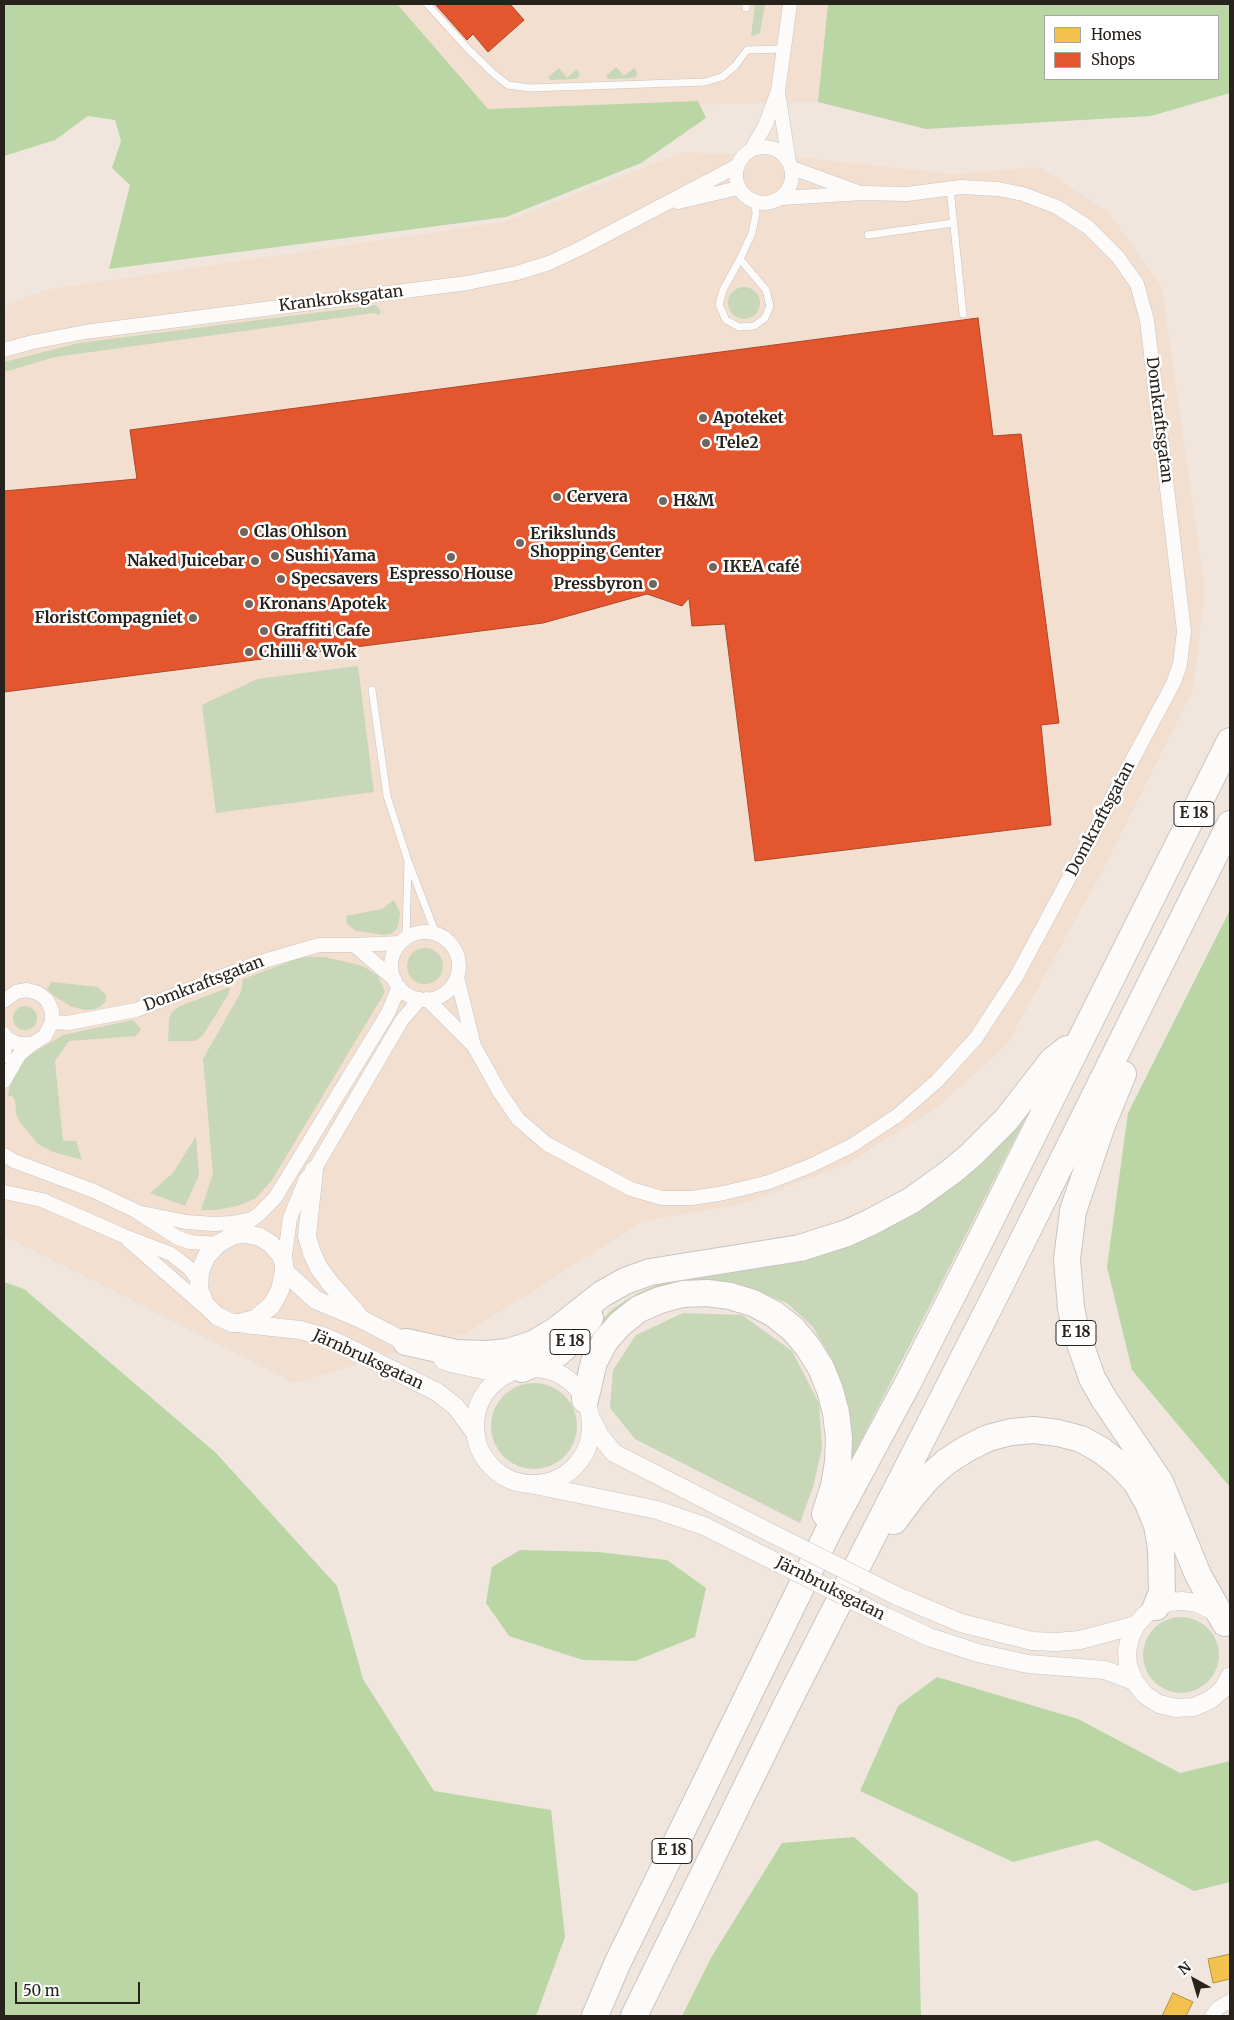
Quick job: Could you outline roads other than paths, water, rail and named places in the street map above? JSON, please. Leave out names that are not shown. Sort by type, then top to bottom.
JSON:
[{"type":"highway","name":"E 18","points":[[594,2016],[789,1610],[830,1528],[913,1373],[1230,741]]},
{"type":"highway","name":"E 18","points":[[634,2016],[783,1713],[1230,824]]},
{"type":"highway","name":"E 18","points":[[1132,1018],[1135,1044],[1102,1125],[1073,1211],[1068,1259],[1071,1308],[1076,1332],[1092,1378],[1160,1482],[1198,1574],[1228,1629]]},
{"type":"highway","name":"E 18","points":[[514,1372],[557,1354],[589,1319],[608,1302],[652,1276],[676,1268],[800,1248],[846,1233],[891,1212],[933,1186],[971,1155],[1006,1120],[1052,1062],[1081,1037]]},
{"type":"highway","points":[[406,1342],[456,1353],[486,1354],[508,1352],[533,1344],[555,1331],[602,1294],[625,1281],[650,1272],[676,1268]]},
{"type":"highway","name":"E 18","points":[[587,1407],[594,1362],[605,1341],[620,1324],[639,1309],[660,1300],[683,1294],[707,1293],[730,1296],[753,1303],[774,1314],[793,1329],[808,1347],[821,1368],[830,1390],[839,1438],[838,1462],[832,1494],[808,1555],[786,1592],[789,1610]]},
{"type":"highway","name":"E 18","points":[[866,1551],[884,1537],[912,1496],[928,1478],[946,1462],[966,1449],[988,1438],[1011,1432],[1034,1430],[1058,1433],[1080,1440],[1108,1455],[1120,1464],[1136,1482],[1148,1502],[1157,1525],[1161,1549],[1162,1592],[1156,1607]]},
{"type":"street","points":[[778,91],[792,179],[789,190],[782,198],[769,204],[755,202],[745,197],[738,188],[735,178],[737,166],[742,157],[751,150],[766,126],[778,91],[790,4]]},
{"type":"street","points":[[751,150],[762,147],[773,148],[782,154],[790,165]]},
{"type":"street","name":"Domkraftsgatan","points":[[790,165],[808,175],[863,193]]},
{"type":"street","name":"Krankroksgatan","points":[[4,350],[33,342],[85,332],[467,283],[518,273],[565,255],[665,205],[706,181],[737,166]]},
{"type":"street","name":"Krankroksgatan","points":[[665,205],[738,188]]},
{"type":"street","name":"Domkraftsgatan","points":[[457,977],[474,1046],[499,1091],[518,1119],[547,1144],[631,1189],[662,1198],[692,1198],[724,1193],[769,1182],[810,1166],[852,1146],[883,1126],[937,1081],[976,1038],[1016,977],[1174,682],[1181,657],[1184,631],[1147,320],[1137,284],[1118,257],[1102,239],[1057,207],[1023,194],[998,188],[950,188],[907,194],[884,195],[863,193],[782,198]]},
{"type":"street","points":[[124,1236],[211,1312],[224,1320],[240,1323],[255,1319],[272,1305],[280,1290],[290,1218],[306,1179],[314,1170],[402,1020],[423,999],[443,994],[450,988],[457,977],[459,965],[456,952],[448,941],[436,934],[421,932],[403,941],[392,960],[391,967],[397,983],[388,1013],[275,1198],[258,1215],[221,1242],[206,1257],[200,1272],[199,1281],[201,1296],[211,1312]]},
{"type":"street","name":"Domkraftsgatan","points":[[52,1022],[68,1023],[136,1010],[254,964],[318,945],[354,945],[403,941]]},
{"type":"street","points":[[354,945],[407,994],[423,999]]},
{"type":"street","points":[[4,1001],[16,992],[27,990],[38,993],[47,1000],[52,1011],[52,1022],[45,1036],[19,1055],[4,1081]]},
{"type":"street","name":"Domkraftsgatan","points":[[423,999],[474,1046]]},
{"type":"street","points":[[4,1056],[5,1036],[18,1044],[32,1044]]},
{"type":"street","points":[[4,1155],[14,1161],[94,1191],[136,1211],[178,1238],[190,1242],[221,1242],[234,1235],[247,1234],[260,1237],[271,1244],[280,1254],[284,1267]]},
{"type":"street","points":[[314,1170],[307,1236],[312,1253],[319,1268],[330,1283],[362,1319]]},
{"type":"street","points":[[4,1192],[42,1200],[124,1236],[171,1254],[189,1268],[199,1281]]},
{"type":"street","points":[[136,1211],[186,1222],[214,1224],[247,1221],[258,1215]]},
{"type":"street","name":"Järnbruksgatan","points":[[284,1267],[316,1300],[362,1319],[451,1363],[514,1372]]},
{"type":"street","name":"Järnbruksgatan","points":[[240,1323],[300,1330],[325,1337],[347,1347],[437,1392],[456,1407],[476,1434]]},
{"type":"street","points":[[538,1368],[557,1373],[570,1381],[587,1407],[591,1429],[587,1448],[574,1467],[559,1478],[542,1483],[518,1482],[497,1472],[481,1451],[476,1434],[476,1414],[484,1395],[492,1384],[514,1372],[538,1368]]},
{"type":"street","name":"Järnbruksgatan","points":[[587,1407],[600,1436],[614,1453],[897,1596],[961,1623],[1032,1641],[1056,1642],[1080,1640],[1136,1625]]},
{"type":"street","name":"Järnbruksgatan","points":[[530,1484],[657,1510],[704,1526],[929,1637],[978,1653],[1053,1668],[1104,1670],[1134,1681]]},
{"type":"street","points":[[1228,1629],[1212,1610],[1197,1603],[1169,1602],[1156,1607],[1136,1625],[1127,1650],[1128,1665],[1134,1681],[1145,1695],[1159,1704],[1176,1708],[1194,1707],[1230,1690]]},
{"type":"street","points":[[1210,1700],[1223,1689],[1230,1676]]},
{"type":"street","points":[[1212,2016],[1218,2008],[1230,2001]]},
{"type":"lane","points":[[427,4],[494,74],[508,85],[530,88],[705,82],[722,77],[735,66],[747,50],[784,49]]},
{"type":"lane","points":[[950,188],[963,314]]},
{"type":"lane","points":[[740,258],[766,290],[770,306],[765,318],[754,326],[738,327],[726,320],[719,305],[723,290],[752,233],[756,214],[755,202]]},
{"type":"lane","points":[[868,235],[953,223]]},
{"type":"lane","points":[[372,690],[387,796],[408,861],[436,934]]},
{"type":"lane","points":[[403,941],[408,861]]},
{"type":"place","name":"Apoteket","points":[[703,418]]},
{"type":"place","name":"Tele2","points":[[706,443]]},
{"type":"place","name":"Cervera","points":[[557,497]]},
{"type":"place","name":"H&M","points":[[663,501]]},
{"type":"place","name":"Clas Ohlson","points":[[244,532]]},
{"type":"place","name":"Erikslunds Shopping Center","points":[[520,543]]},
{"type":"place","name":"Sushi Yama","points":[[275,556]]},
{"type":"place","name":"Espresso House","points":[[451,557]]},
{"type":"place","name":"Naked Juicebar","points":[[255,561]]},
{"type":"place","name":"IKEA café","points":[[713,567]]},
{"type":"place","name":"Specsavers","points":[[281,579]]},
{"type":"place","name":"Pressbyron","points":[[653,584]]},
{"type":"place","name":"Kronans Apotek","points":[[249,604]]},
{"type":"place","name":"FloristCompagniet","points":[[193,618]]},
{"type":"place","name":"Graffiti Cafe","points":[[264,631]]},
{"type":"place","name":"Chilli & Wok","points":[[249,652]]}]
